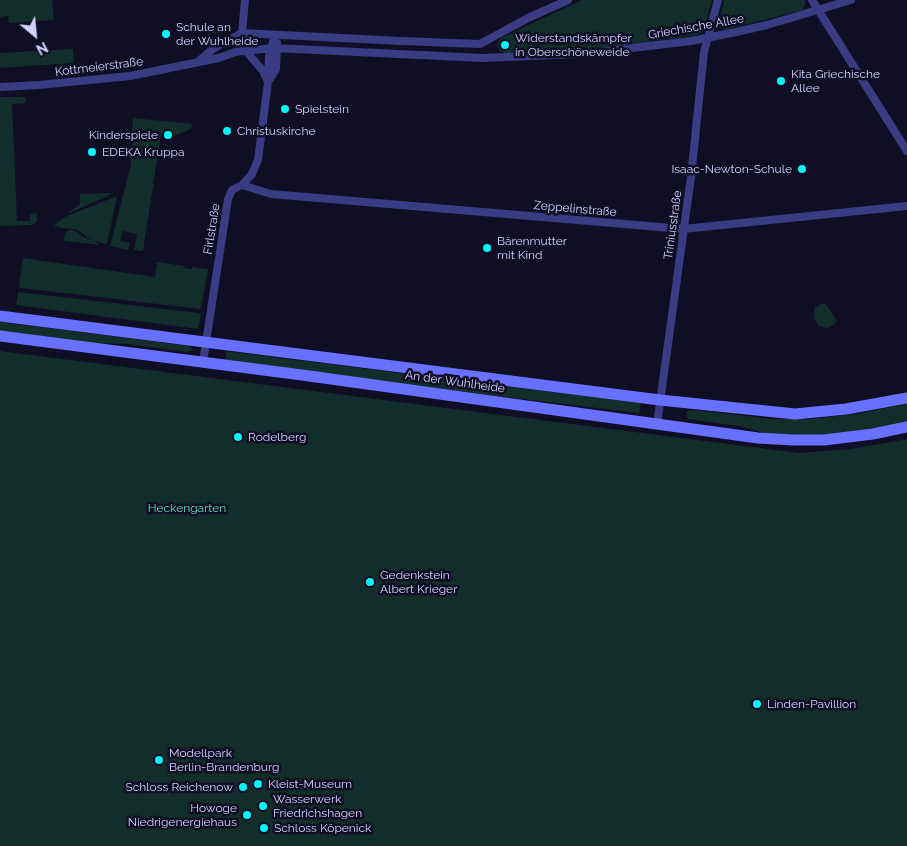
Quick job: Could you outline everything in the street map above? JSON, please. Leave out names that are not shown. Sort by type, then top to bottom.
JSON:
[{"type":"main road","name":"An der Wuhlheide","points":[[0,316],[660,400],[795,414],[846,409],[907,398]]},
{"type":"main road","name":"An der Wuhlheide","points":[[0,336],[750,437],[824,440],[873,434],[907,427]]},
{"type":"street","points":[[245,0],[242,33],[245,50],[263,71],[268,82]]},
{"type":"street","points":[[544,0],[548,9]]},
{"type":"street","points":[[242,33],[480,44],[568,0]]},
{"type":"street","name":"Triniusstraße","points":[[657,424],[704,52],[718,0]]},
{"type":"street","points":[[812,0],[907,152]]},
{"type":"street","name":"Griechische Allee","points":[[275,48],[482,58],[574,55],[708,37],[767,24],[851,0]]},
{"type":"street","name":"Kottmeierstraße","points":[[200,60],[214,48],[242,33]]},
{"type":"street","name":"Firlstraße","points":[[203,362],[228,199],[232,190],[242,185],[252,174],[258,160],[268,82],[269,56],[275,48],[276,35]]},
{"type":"street","points":[[480,44],[482,58]]},
{"type":"street","name":"Kottmeierstraße","points":[[0,87],[130,76],[200,60],[219,58],[245,50],[275,48]]},
{"type":"street","name":"Zeppelinstraße","points":[[242,185],[271,194],[683,229],[907,206]]},
{"type":"green space","points":[[0,0],[52,0],[54,20],[9,23],[8,16],[0,17]]},
{"type":"green space","points":[[582,0],[712,0],[704,29],[697,35],[609,47],[551,52],[504,53],[499,50],[497,45],[501,38]]},
{"type":"green space","points":[[724,0],[804,0],[806,2],[803,10],[724,30],[718,25]]},
{"type":"green space","points":[[73,49],[74,63],[0,68],[0,53]]},
{"type":"green space","points":[[0,97],[25,97],[26,103],[12,104],[17,221],[30,221],[30,214],[37,213],[37,220],[31,225],[0,226]]},
{"type":"green space","points":[[133,118],[192,124],[191,129],[174,136],[161,134],[143,251],[134,250],[137,234],[123,231],[120,241],[130,243],[128,250],[110,246],[131,165]]},
{"type":"green space","points":[[114,193],[67,214],[80,204],[80,194]]},
{"type":"green space","points":[[117,196],[107,244],[94,241],[100,245],[64,241],[66,232],[70,230],[91,240],[78,230],[61,228],[54,225],[65,217]]},
{"type":"green space","points":[[23,258],[155,277],[157,262],[184,266],[184,268],[208,269],[201,309],[21,288],[19,287]]},
{"type":"green space","points":[[18,292],[201,314],[198,329],[16,305]]},
{"type":"green space","points":[[821,304],[826,304],[837,321],[827,328],[818,325],[814,317],[815,308]]},
{"type":"green space","points":[[0,322],[189,346],[193,349],[187,352],[128,344],[86,343],[0,332]]},
{"type":"green space","name":"Heckengarten","points":[[0,351],[799,453],[851,449],[907,439],[907,846],[0,846]]},
{"type":"green space","points":[[226,351],[641,403],[639,413],[482,394],[225,361]]},
{"type":"green space","points":[[907,404],[907,423],[822,436],[767,434],[739,426],[688,419],[686,413],[694,410],[773,419],[810,419],[856,414]]},
{"type":"place","name":"Schule an der Wuhlheide","points":[[166,34]]},
{"type":"place","name":"Widerstandskämpfer in Oberschöneweide","points":[[505,45]]},
{"type":"place","name":"Kita Griechische Allee","points":[[781,81]]},
{"type":"place","name":"Spielstein","points":[[285,109]]},
{"type":"place","name":"Christuskirche","points":[[227,131]]},
{"type":"place","name":"Kinderspiele","points":[[168,135]]},
{"type":"place","name":"EDEKA Kruppa","points":[[92,152]]},
{"type":"place","name":"Isaac-Newton-Schule","points":[[802,169]]},
{"type":"place","name":"Bärenmutter mit Kind","points":[[487,248]]},
{"type":"place","name":"Rodelberg","points":[[238,437]]},
{"type":"place","name":"Gedenkstein Albert Krieger","points":[[370,582]]},
{"type":"place","name":"Linden-Pavillion","points":[[757,704]]},
{"type":"place","name":"Modellpark Berlin-Brandenburg","points":[[159,760]]},
{"type":"place","name":"Kleist-Museum","points":[[258,784]]},
{"type":"place","name":"Schloss Reichenow","points":[[243,787]]},
{"type":"place","name":"Wasserwerk Friedrichshagen","points":[[263,806]]},
{"type":"place","name":"Howoge Niedrigenergiehaus","points":[[247,815]]},
{"type":"place","name":"Schloss Köpenick","points":[[264,828]]}]
